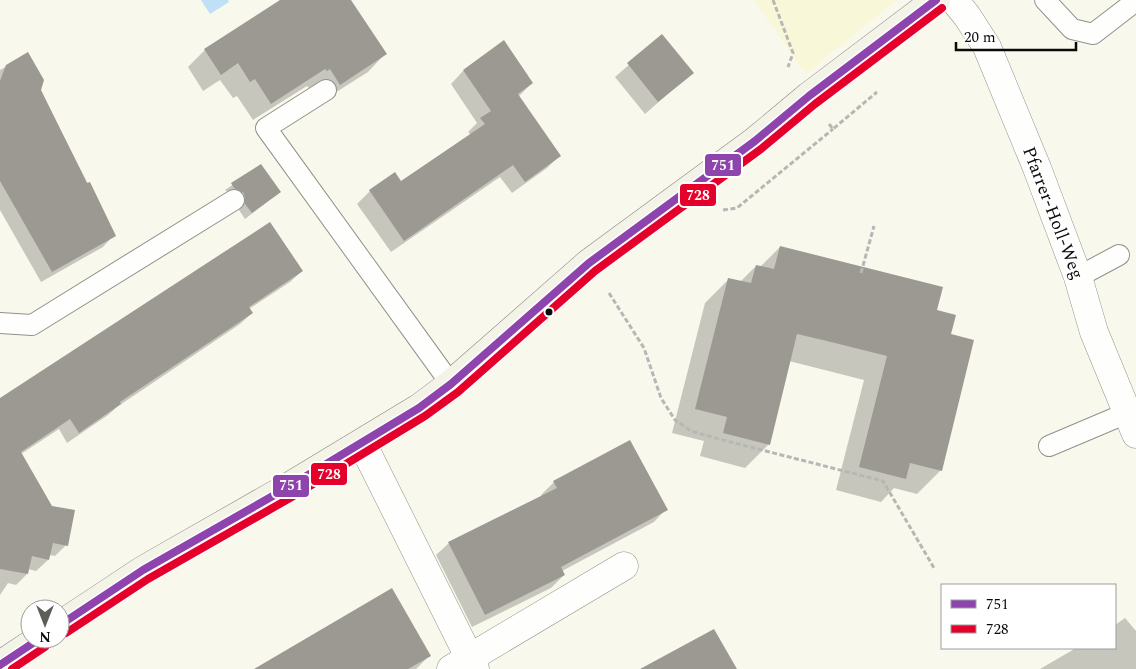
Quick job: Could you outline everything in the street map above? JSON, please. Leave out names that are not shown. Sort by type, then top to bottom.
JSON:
[{"type":"main road","points":[[70,618],[143,570],[419,408],[451,384],[589,263],[755,141],[809,96],[936,0]]},
{"type":"main road","points":[[0,665],[24,649]]},
{"type":"street","name":"Pfarrer-Holl-Weg","points":[[954,0],[987,47],[1037,168],[1078,277],[1094,332],[1132,424]]},
{"type":"street","points":[[362,443],[465,665],[624,566]]},
{"type":"lane","points":[[1045,0],[1072,29],[1094,34],[1136,1]]},
{"type":"lane","points":[[326,90],[266,128],[451,384]]},
{"type":"lane","points":[[0,323],[32,325],[234,200]]},
{"type":"lane","points":[[1078,277],[1120,255]]},
{"type":"lane","points":[[1049,446],[1132,424]]},
{"type":"path","points":[[773,0],[793,52],[787,68]]},
{"type":"path","points":[[861,273],[874,226]]},
{"type":"path","points":[[589,263],[644,348],[661,398],[676,420],[691,430],[719,439],[883,481],[934,568]]},
{"type":"green space","points":[[754,0],[896,0],[806,74]]},
{"type":"water","points":[[201,0],[228,0],[229,2],[210,14]]},
{"type":"building","points":[[280,0],[351,0],[387,54],[340,85],[330,69],[327,71],[325,69],[271,104],[255,79],[250,82],[238,63],[221,75],[204,49]]},
{"type":"building","points":[[662,34],[694,73],[658,102],[627,63]]},
{"type":"building","points":[[504,40],[533,83],[518,94],[561,156],[525,182],[513,165],[404,241],[369,190],[395,172],[401,181],[485,124],[480,118],[491,111],[463,70]]},
{"type":"building","points":[[28,52],[44,80],[41,90],[87,183],[90,182],[116,236],[52,272],[0,181],[0,81],[6,65]]},
{"type":"building","points":[[261,164],[281,192],[252,213],[245,204],[244,193],[234,188],[231,183]]},
{"type":"building","points":[[270,222],[303,271],[249,307],[253,313],[120,402],[121,404],[79,433],[70,419],[21,452],[52,506],[75,510],[68,546],[53,543],[49,560],[32,556],[28,574],[0,569],[0,398]]},
{"type":"building","points":[[780,246],[943,287],[937,310],[956,315],[951,334],[974,340],[942,471],[910,463],[906,479],[859,467],[887,356],[797,334],[770,445],[723,433],[727,417],[695,409],[728,278],[751,283],[756,265],[774,269]]},
{"type":"building","points":[[630,440],[668,510],[561,567],[565,575],[485,615],[448,542],[557,488],[553,481]]},
{"type":"building","points":[[392,588],[431,656],[408,669],[254,669]]},
{"type":"building","points":[[714,629],[737,669],[640,669]]},
{"type":"transit line","name":"751","points":[[70,618],[143,570],[285,489],[419,408],[451,384],[589,263],[755,141],[809,96],[936,0]]},
{"type":"transit line","name":"728","points":[[70,630],[148,579],[290,498],[425,416],[458,392],[595,271],[761,149],[815,104],[942,8]]},
{"type":"transit line","name":"751","points":[[0,665],[24,649]]},
{"type":"transit line","name":"728","points":[[12,669],[42,649]]}]
